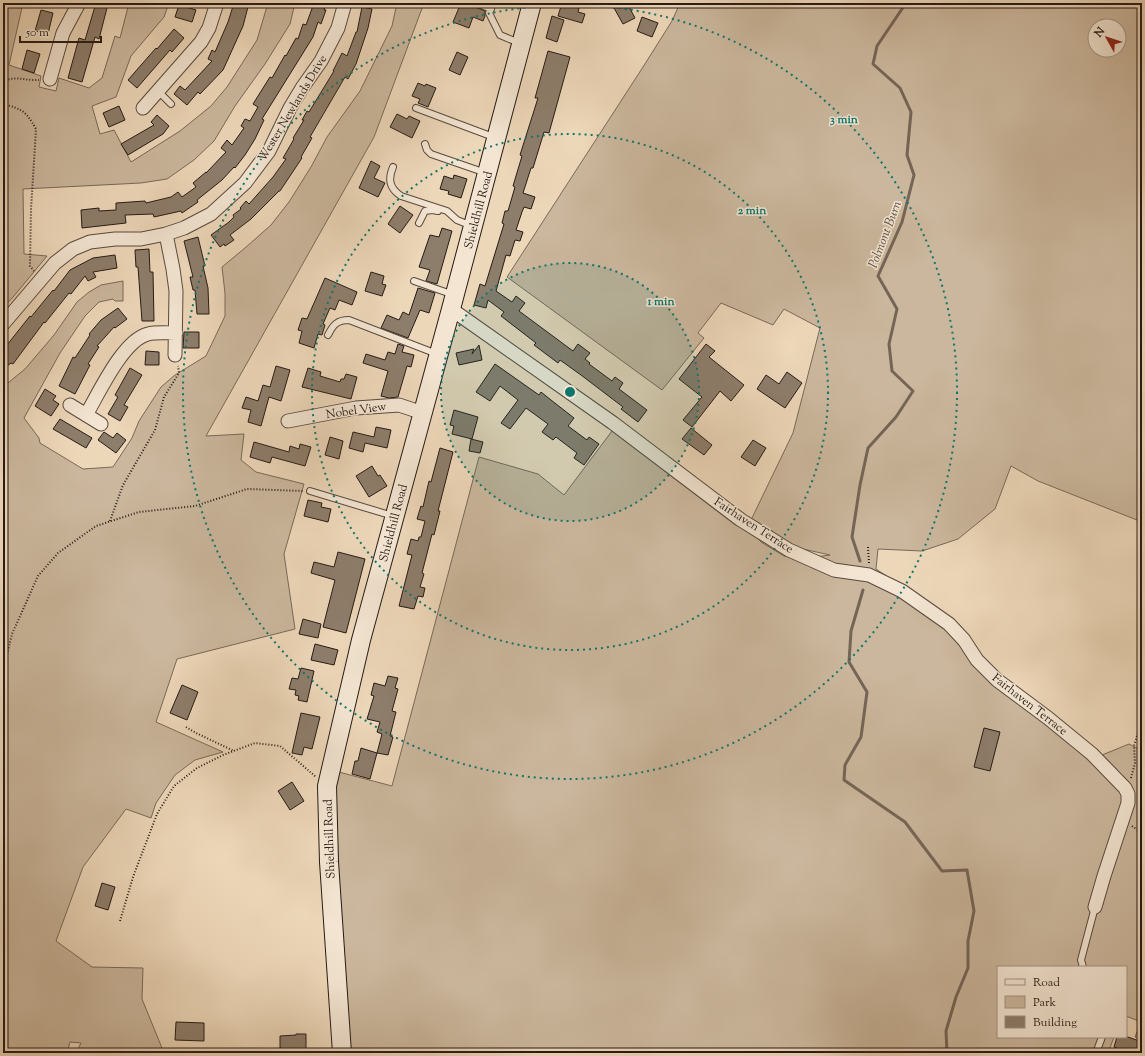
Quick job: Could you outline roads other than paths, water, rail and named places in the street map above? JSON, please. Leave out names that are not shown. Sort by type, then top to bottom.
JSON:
[{"type":"main road","name":"Shieldhill Road","points":[[342,1053],[329,862],[327,786],[361,640],[488,174],[532,3]]},
{"type":"street","points":[[50,79],[63,33],[79,3]]},
{"type":"street","points":[[143,108],[201,42],[210,28],[217,3]]},
{"type":"street","name":"Wester Newlands Drive","points":[[3,324],[55,263],[73,248],[90,242],[115,239],[142,239],[166,234],[184,228],[211,214],[245,183],[269,151],[290,108],[321,61],[338,28],[345,3]]},
{"type":"street","points":[[166,234],[176,291],[175,356]]},
{"type":"street","name":"Fairhaven Terrace","points":[[453,302],[741,520],[789,550],[834,570],[869,575],[902,591],[949,624],[964,640],[977,660],[997,680],[1048,718],[1092,754],[1125,788],[1128,794],[1128,803],[1095,908]]},
{"type":"street","points":[[86,415],[116,362],[136,339],[147,334],[176,333]]},
{"type":"street","points":[[70,405],[101,424]]},
{"type":"street","name":"Nobel View","points":[[288,421],[356,408],[398,405],[423,413]]},
{"type":"lane","points":[[477,3],[491,9],[489,13],[500,36],[522,44]]},
{"type":"lane","points":[[158,92],[171,104]]},
{"type":"lane","points":[[416,108],[497,138]]},
{"type":"lane","points":[[426,144],[426,150],[431,154],[488,174]]},
{"type":"lane","points":[[393,167],[389,177],[391,185],[401,196],[447,211],[457,220],[473,229]]},
{"type":"lane","points":[[419,223],[425,211],[432,210],[441,212],[459,225],[473,229]]},
{"type":"lane","points":[[414,282],[453,302]]},
{"type":"lane","points":[[328,336],[332,326],[341,320],[350,320],[439,355]]},
{"type":"lane","points":[[310,491],[394,517]]},
{"type":"lane","points":[[1083,966],[1081,960],[1095,908]]},
{"type":"lane","points":[[1096,1053],[1102,1038]]},
{"type":"waterway","name":"Polmont Burn","points":[[860,561],[852,537],[860,485],[868,448],[896,417],[913,391],[892,371],[889,344],[897,309],[878,276],[902,222],[914,175],[907,155],[911,112],[900,88],[873,64],[877,46],[906,3]]},
{"type":"waterway","name":"Polmont Burn","points":[[863,590],[851,631],[849,662],[867,692],[861,737],[845,765],[844,780],[905,822],[942,871],[967,870],[974,911],[968,941],[968,968],[956,997],[946,1031],[947,1053]]}]
